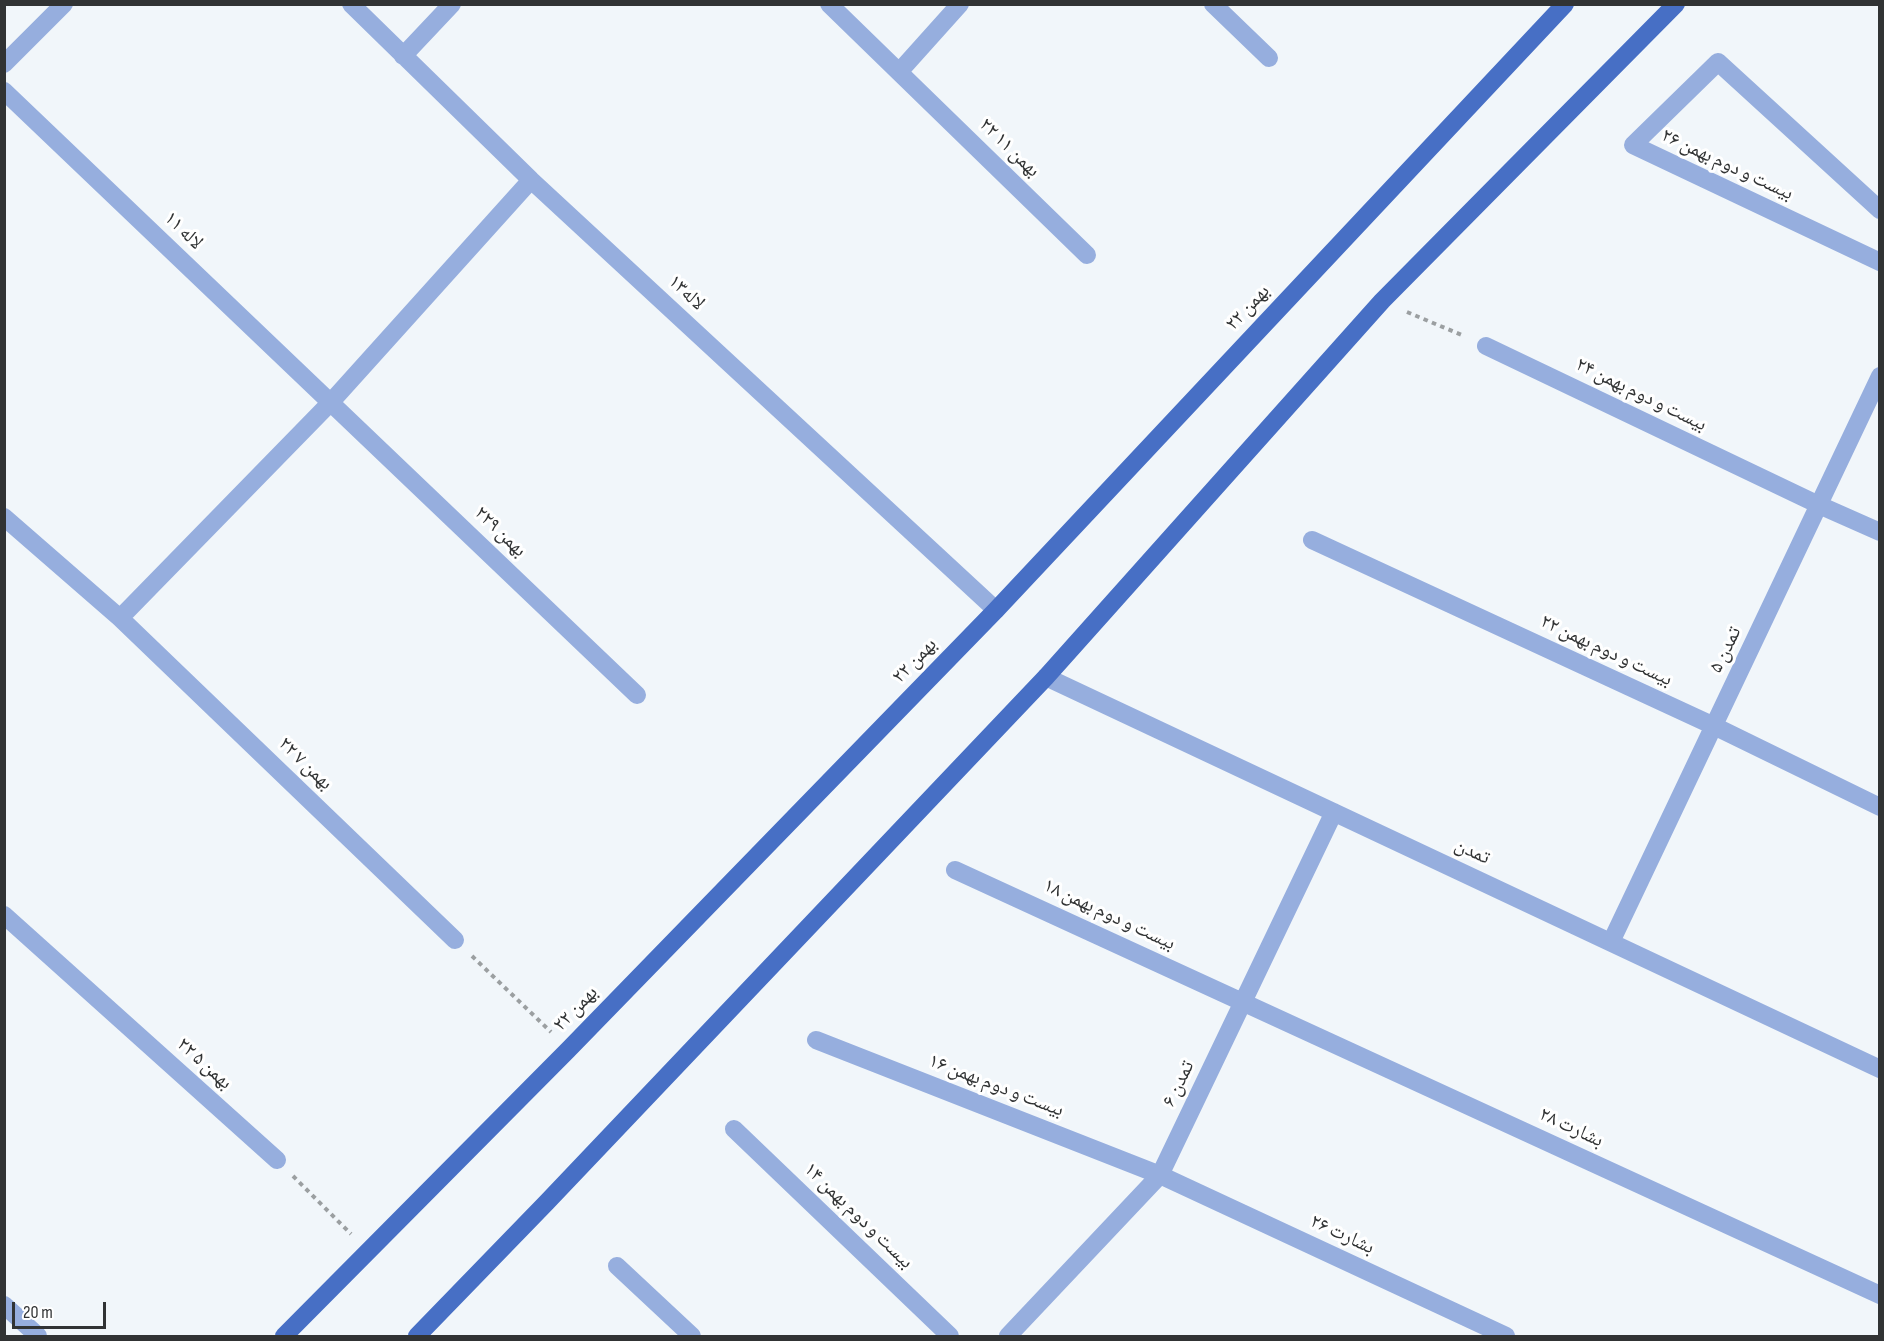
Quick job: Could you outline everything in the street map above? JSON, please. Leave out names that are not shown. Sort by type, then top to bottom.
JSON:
[{"type":"main road","name":"۲۲ بهمن","points":[[284,1336],[568,1050],[996,610],[1564,4]]},
{"type":"main road","points":[[417,1336],[1046,677],[1382,301],[1676,4]]},
{"type":"street","points":[[4,64],[63,4]]},
{"type":"street","name":"لاله۱۳","points":[[351,4],[531,180],[996,610]]},
{"type":"street","points":[[403,56],[452,4]]},
{"type":"street","name":"۲۲ بهمن ۱۱","points":[[829,4],[1087,255]]},
{"type":"street","points":[[899,72],[960,4]]},
{"type":"street","points":[[1213,4],[1269,58]]},
{"type":"street","name":"بیست و دوم بهمن ۲۶","points":[[1880,210],[1718,62],[1633,145],[1880,262]]},
{"type":"street","name":"لاله ۱۱","points":[[4,91],[331,402]]},
{"type":"street","points":[[120,618],[331,402],[531,180]]},
{"type":"street","name":"بیست و دوم بهمن ۲۴","points":[[1486,346],[1820,506],[1880,532]]},
{"type":"street","name":"تمدن ۵","points":[[1611,942],[1880,376]]},
{"type":"street","name":"۲۲بهمن ۹","points":[[331,402],[638,695]]},
{"type":"street","name":"۲۲ بهمن ۷","points":[[4,517],[120,618],[455,940]]},
{"type":"street","name":"بیست و دوم بهمن ۲۲","points":[[1312,540],[1714,726],[1880,807]]},
{"type":"street","name":"تمدن","points":[[1046,677],[1880,1069]]},
{"type":"street","name":"تمدن ۶","points":[[1008,1336],[1160,1175],[1335,812]]},
{"type":"street","name":"بیست و دوم بهمن ۱۸","points":[[955,870],[1243,1002]]},
{"type":"street","name":"۲۲ بهمن ۵","points":[[4,915],[277,1160]]},
{"type":"street","name":"بشارت ۲۸","points":[[1243,1002],[1880,1295]]},
{"type":"street","name":"بیست و دوم بهمن ۱۶","points":[[816,1040],[1160,1175]]},
{"type":"street","name":"بیست و دوم بهمن ۱۴","points":[[734,1129],[950,1336]]},
{"type":"street","name":"بشارت ۲۶","points":[[1160,1175],[1506,1336]]},
{"type":"street","points":[[617,1266],[692,1336]]},
{"type":"street","points":[[4,1305],[38,1336]]},
{"type":"path","points":[[1382,301],[1486,346]]},
{"type":"path","points":[[455,940],[568,1050]]},
{"type":"path","points":[[277,1160],[368,1251]]}]
